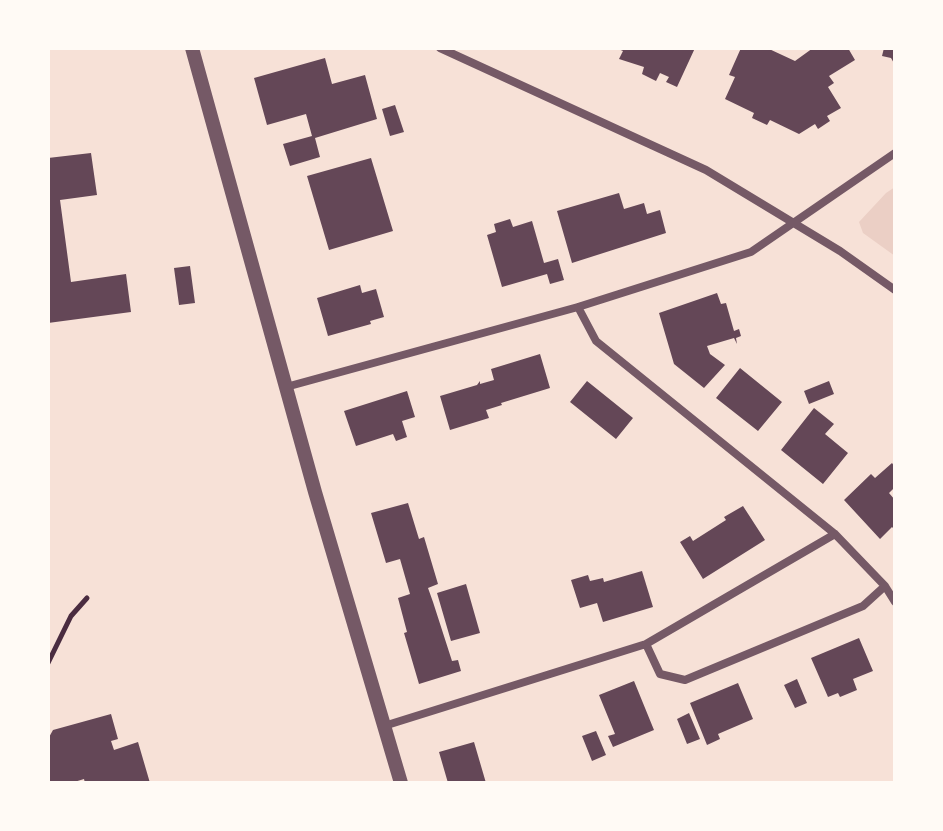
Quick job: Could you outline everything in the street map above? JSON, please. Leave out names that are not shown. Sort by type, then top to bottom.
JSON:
[{"type":"street","points":[[192,48],[401,783]]},
{"type":"street","points":[[440,48],[706,170],[795,223],[895,290]]},
{"type":"street","points":[[286,387],[578,307],[751,252],[895,153]]},
{"type":"street","points":[[578,307],[596,341],[835,534],[885,586],[895,602]]},
{"type":"street","points":[[384,726],[646,644],[835,534]]},
{"type":"street","points":[[646,644],[660,674],[685,680],[863,606],[885,586]]},
{"type":"path","points":[[48,663],[71,616],[87,598]]},
{"type":"shaded area","points":[[895,187],[895,256],[863,233],[859,222]]},
{"type":"building","points":[[616,48],[695,48],[677,87],[666,82],[669,77],[660,73],[656,81],[642,74],[644,67],[619,59],[623,51]]},
{"type":"building","points":[[741,48],[767,48],[795,61],[813,48],[848,48],[855,60],[829,76],[834,83],[828,87],[841,108],[827,116],[830,121],[818,129],[815,124],[799,134],[770,120],[767,125],[752,118],[754,113],[725,99],[735,77],[729,75]]},
{"type":"building","points":[[884,48],[895,48],[895,65],[891,58],[882,56]]},
{"type":"building","points":[[325,58],[332,84],[365,75],[377,119],[315,138],[320,157],[290,166],[283,144],[312,136],[306,114],[267,125],[254,78]]},
{"type":"building","points":[[395,105],[404,132],[390,136],[382,109]]},
{"type":"building","points":[[91,153],[97,195],[60,200],[71,282],[126,274],[131,312],[48,323],[48,158]]},
{"type":"building","points":[[371,158],[393,231],[329,250],[307,176]]},
{"type":"building","points":[[619,193],[624,209],[644,203],[647,214],[660,210],[666,233],[572,263],[557,211]]},
{"type":"building","points":[[510,219],[513,227],[532,221],[544,263],[558,259],[564,280],[550,284],[547,274],[502,287],[487,235],[496,232],[494,224]]},
{"type":"building","points":[[190,266],[195,303],[179,305],[174,268]]},
{"type":"building","points":[[360,285],[362,293],[376,289],[384,317],[370,321],[371,324],[328,336],[317,298]]},
{"type":"building","points":[[717,293],[721,304],[726,303],[734,331],[739,329],[741,336],[736,338],[737,344],[734,338],[707,346],[710,354],[725,365],[704,388],[674,364],[659,313]]},
{"type":"building","points":[[540,354],[550,388],[501,403],[486,410],[489,418],[450,430],[440,396],[477,385],[480,381],[480,384],[494,380],[491,369]]},
{"type":"building","points":[[740,368],[782,402],[758,431],[716,398]]},
{"type":"building","points":[[587,381],[633,418],[616,439],[570,402]]},
{"type":"building","points":[[829,381],[834,394],[809,404],[804,391]]},
{"type":"building","points":[[407,391],[415,417],[402,421],[407,437],[396,441],[393,434],[356,446],[344,411]]},
{"type":"building","points":[[814,408],[834,424],[825,434],[848,453],[823,484],[781,450]]},
{"type":"building","points":[[892,463],[895,467],[895,487],[889,493],[895,500],[895,530],[892,527],[880,539],[844,500],[871,474],[875,478]]},
{"type":"building","points":[[408,503],[419,539],[424,537],[438,584],[428,588],[452,661],[458,660],[461,671],[419,684],[404,633],[407,632],[398,598],[410,594],[400,559],[386,563],[371,513]]},
{"type":"building","points":[[743,506],[765,540],[703,579],[680,542],[690,536],[693,541]]},
{"type":"building","points":[[642,571],[653,607],[603,622],[597,603],[580,608],[571,580],[588,575],[590,581],[603,578],[604,582]]},
{"type":"building","points":[[466,584],[480,633],[451,641],[437,593]]},
{"type":"building","points":[[859,638],[873,671],[853,679],[857,690],[840,697],[838,693],[828,697],[811,658]]},
{"type":"building","points":[[797,679],[807,703],[795,708],[784,685]]},
{"type":"building","points":[[634,681],[654,730],[613,747],[608,736],[615,734],[599,695]]},
{"type":"building","points":[[738,683],[753,719],[718,734],[720,739],[707,745],[690,703]]},
{"type":"building","points":[[689,713],[700,739],[687,744],[677,719]]},
{"type":"building","points":[[111,714],[118,739],[111,741],[114,750],[138,742],[150,783],[85,783],[84,779],[71,783],[49,783],[48,739],[53,730]]},
{"type":"building","points":[[596,731],[606,755],[592,761],[582,736]]},
{"type":"building","points":[[474,742],[486,783],[448,783],[439,752]]}]
